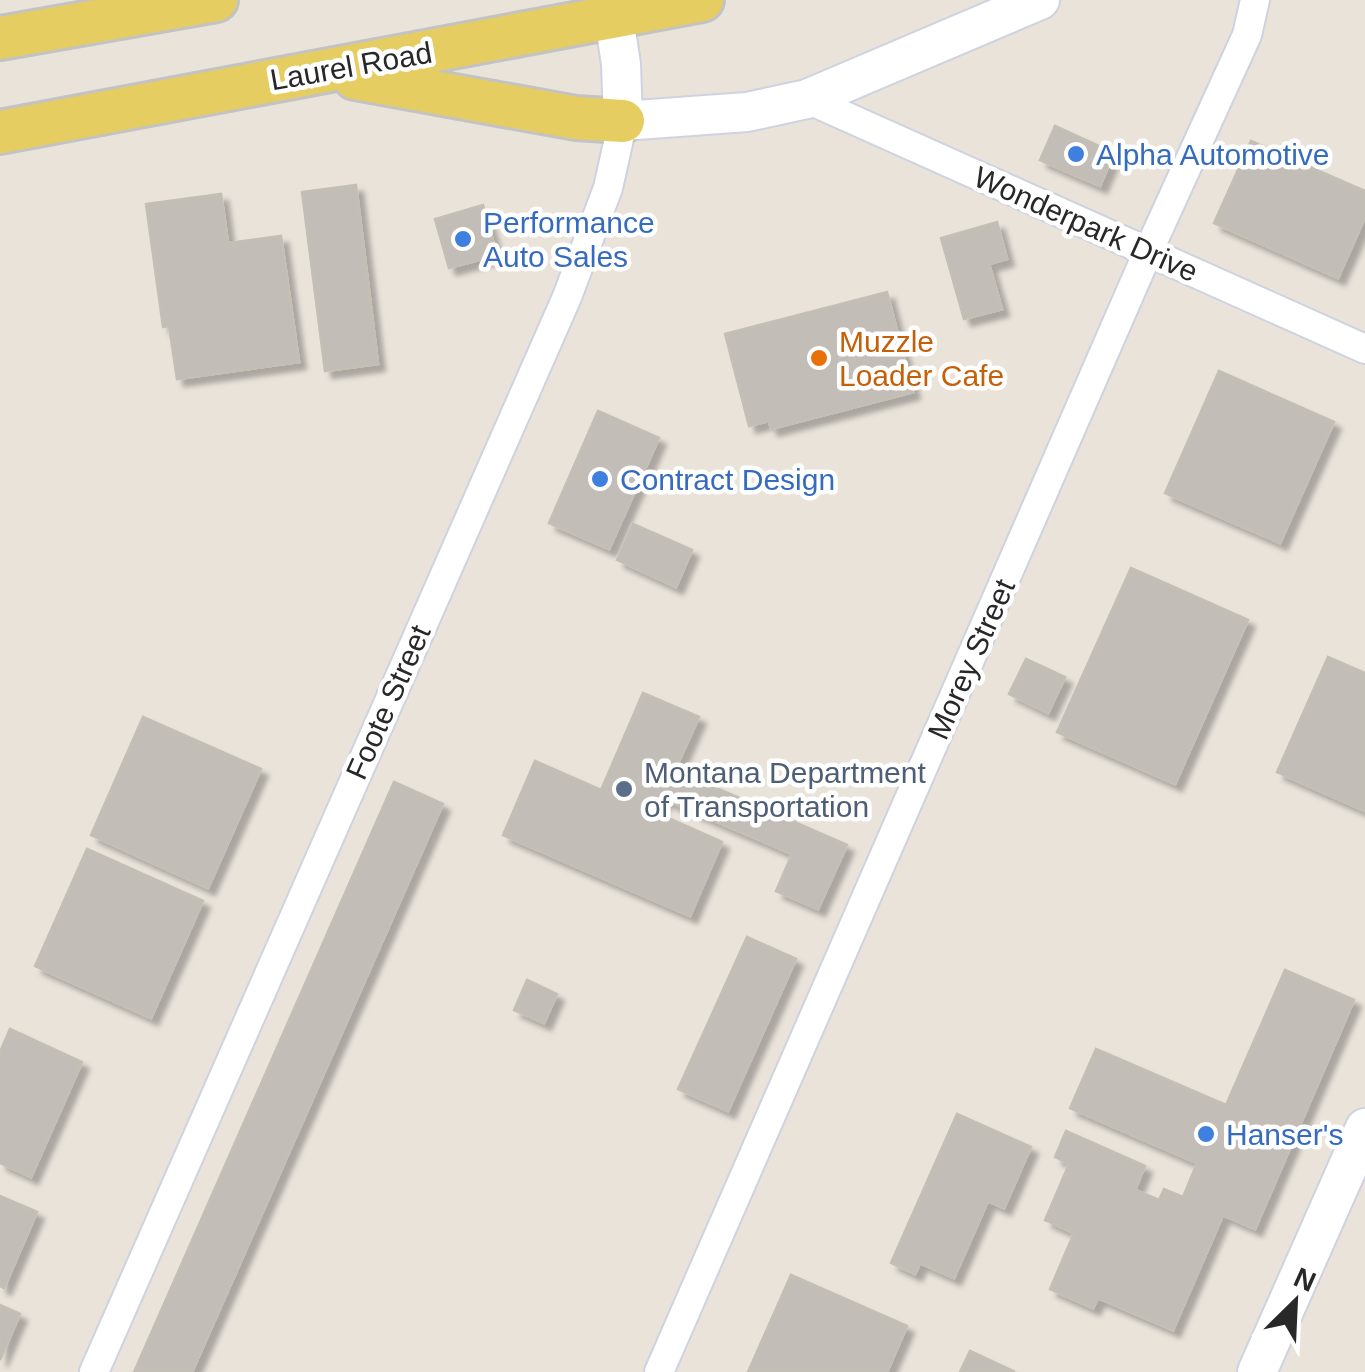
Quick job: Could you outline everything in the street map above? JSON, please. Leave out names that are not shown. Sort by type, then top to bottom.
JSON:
[{"type":"main road","points":[[0,38],[216,0]]},
{"type":"main road","name":"Laurel Road","points":[[0,132],[315,73],[612,6],[702,0]]},
{"type":"main road","points":[[315,73],[410,86],[576,118],[623,122]]},
{"type":"street","points":[[623,122],[747,112],[807,98],[1040,0]]},
{"type":"street","name":"Morey Street","points":[[659,1372],[1148,252],[1247,35],[1255,0]]},
{"type":"street","name":"Foote Street","points":[[94,1372],[567,297],[608,188],[623,122],[622,64],[612,6]]},
{"type":"street","name":"Wonderpark Drive","points":[[807,98],[1365,349]]},
{"type":"street","points":[[1257,1372],[1365,1128]]},
{"type":"building","points":[[1055,126],[1114,153],[1100,186],[1040,160]]},
{"type":"building","points":[[1251,141],[1365,191],[1365,217],[1338,278],[1214,223]]},
{"type":"building","points":[[356,185],[378,364],[325,371],[302,192]]},
{"type":"building","points":[[221,194],[228,243],[281,236],[299,362],[177,379],[169,326],[163,327],[146,204]]},
{"type":"building","points":[[483,205],[497,255],[449,268],[435,219]]},
{"type":"building","points":[[997,222],[1007,259],[989,264],[1002,309],[964,319],[941,238]]},
{"type":"building","points":[[887,292],[913,392],[771,429],[769,421],[749,426],[725,334]]},
{"type":"building","points":[[1219,371],[1334,422],[1280,543],[1165,493]]},
{"type":"building","points":[[598,411],[659,438],[609,549],[549,523]]},
{"type":"building","points":[[633,524],[692,550],[676,587],[617,560]]},
{"type":"building","points":[[1131,568],[1248,620],[1175,784],[1057,732]]},
{"type":"building","points":[[1328,657],[1365,673],[1365,811],[1277,772]]},
{"type":"building","points":[[1026,659],[1065,677],[1048,713],[1009,694]]},
{"type":"building","points":[[643,693],[699,717],[675,770],[847,845],[818,909],[776,891],[792,854],[664,799],[657,813],[722,842],[690,916],[503,835],[535,761],[601,790]]},
{"type":"building","points":[[143,717],[261,769],[208,888],[91,835]]},
{"type":"building","points":[[394,782],[443,804],[192,1372],[134,1372]]},
{"type":"building","points":[[87,849],[203,901],[151,1018],[35,966]]},
{"type":"building","points":[[747,937],[796,959],[728,1111],[678,1089]]},
{"type":"building","points":[[1285,970],[1354,1000],[1255,1229],[1223,1215],[1173,1330],[1098,1298],[1093,1308],[1050,1289],[1074,1233],[1045,1220],[1069,1164],[1055,1157],[1066,1131],[1145,1166],[1135,1190],[1159,1200],[1164,1189],[1183,1197],[1197,1163],[1070,1108],[1096,1049],[1226,1105]]},
{"type":"building","points":[[527,980],[557,994],[544,1023],[514,1010]]},
{"type":"building","points":[[10,1029],[82,1062],[31,1177],[0,1163],[0,1052]]},
{"type":"building","points":[[957,1114],[1031,1147],[1004,1208],[988,1201],[954,1278],[920,1263],[915,1274],[891,1263]]},
{"type":"building","points":[[0,1196],[37,1212],[4,1288],[0,1286]]},
{"type":"building","points":[[791,1275],[907,1326],[887,1372],[748,1372]]},
{"type":"building","points":[[0,1305],[20,1314],[0,1360]]},
{"type":"building","points":[[970,1351],[1015,1372],[960,1372]]},
{"type":"place","name":"Alpha Automotive","points":[[1076,154]]},
{"type":"place","name":"Performance Auto Sales","points":[[463,239]]},
{"type":"place","name":"Muzzle Loader Cafe","points":[[819,358]]},
{"type":"place","name":"Contract Design","points":[[600,479]]},
{"type":"place","name":"Montana Department of Transportation","points":[[624,789]]},
{"type":"place","name":"Hanser's","points":[[1206,1134]]}]
